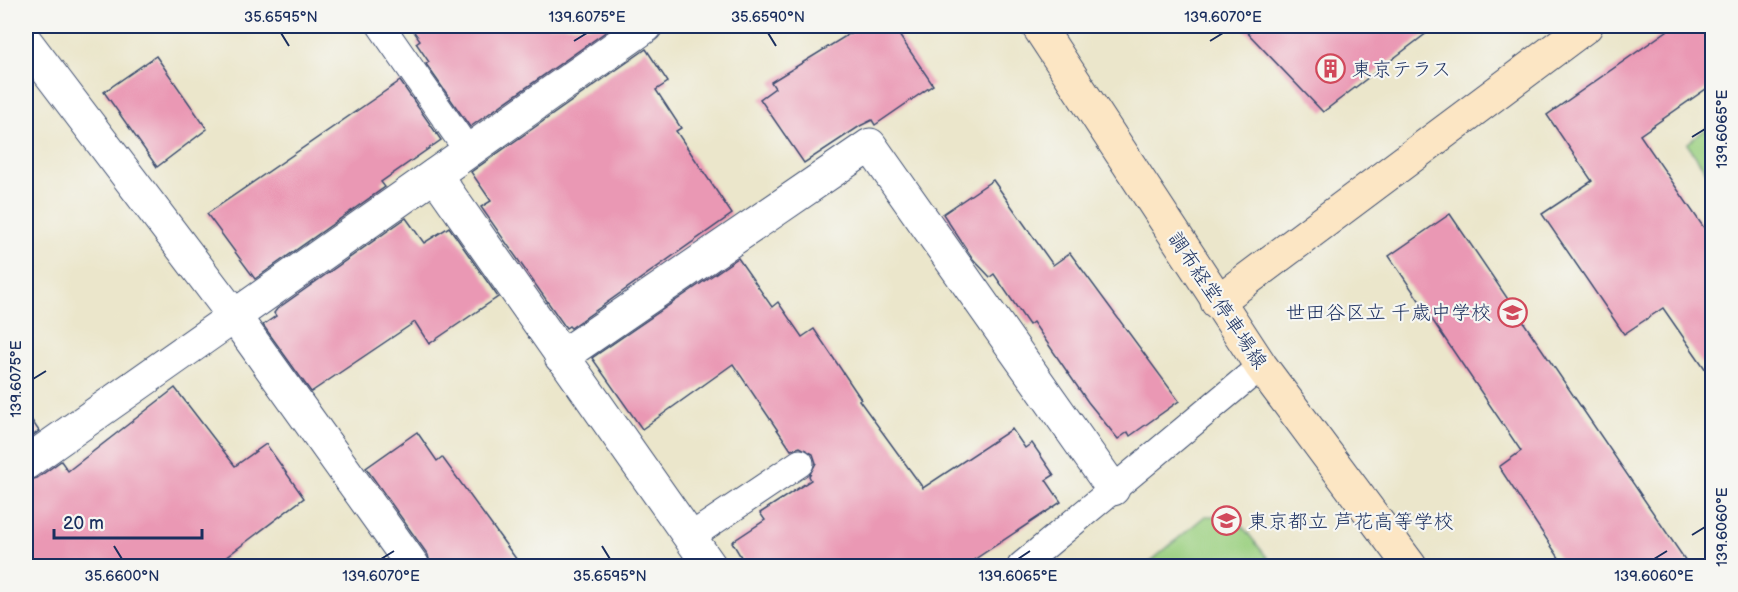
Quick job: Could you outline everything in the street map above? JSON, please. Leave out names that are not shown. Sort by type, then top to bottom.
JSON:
[{"type":"main road","name":"調布経堂停車場線","points":[[1038,26],[1261,366],[1410,567]]},
{"type":"main road","points":[[1217,302],[1586,26]]},
{"type":"street","points":[[26,463],[646,26]]},
{"type":"street","points":[[26,42],[234,316],[405,563]]},
{"type":"street","points":[[561,357],[870,145],[1113,489]]},
{"type":"street","points":[[435,175],[710,567]]},
{"type":"lane","points":[[381,26],[468,151]]},
{"type":"lane","points":[[1021,567],[1261,366]]},
{"type":"lane","points":[[690,537],[800,463]]},
{"type":"green space","points":[[1712,124],[1712,180],[1687,144]]},
{"type":"green space","points":[[1205,516],[1235,517],[1274,566],[1145,566]]},
{"type":"building","points":[[410,26],[614,26],[470,127],[426,64],[429,62],[416,43],[420,40]]},
{"type":"building","points":[[862,26],[893,26],[933,85],[875,125],[872,120],[860,126],[804,163],[760,99],[775,88],[771,82]]},
{"type":"building","name":"東京テラス","points":[[1241,26],[1436,26],[1323,112]]},
{"type":"building","points":[[1674,26],[1713,26],[1713,84],[1640,135],[1713,241],[1713,380],[1663,308],[1624,334],[1542,214],[1592,181],[1547,115]]},
{"type":"building","points":[[646,49],[668,82],[656,90],[681,128],[676,131],[732,214],[571,328],[569,326],[566,328],[481,207],[491,201],[471,172]]},
{"type":"building","points":[[156,56],[207,129],[157,167],[104,92]]},
{"type":"building","points":[[400,81],[441,140],[381,182],[385,187],[255,279],[207,214]]},
{"type":"building","points":[[993,180],[1053,265],[1070,253],[1179,401],[1130,436],[1128,432],[1118,439],[1088,402],[1033,322],[1029,325],[994,274],[990,277],[973,259],[943,214]]},
{"type":"building","points":[[1450,214],[1690,567],[1565,567],[1499,467],[1521,451],[1389,256]]},
{"type":"building","points":[[406,218],[424,243],[449,227],[498,297],[429,344],[415,322],[311,392],[263,325],[276,316],[274,313],[277,309]]},
{"type":"building","points":[[738,258],[772,307],[778,302],[802,337],[814,329],[861,399],[859,400],[923,488],[1012,429],[1025,448],[1032,443],[1054,475],[1046,480],[1061,502],[963,567],[747,567],[732,542],[765,520],[760,513],[811,480],[809,476],[816,463],[813,454],[800,447],[791,450],[733,364],[642,429],[592,358]]},
{"type":"building","points":[[175,388],[235,466],[266,444],[304,498],[213,567],[26,567],[26,481],[37,478],[61,461],[68,471]]},
{"type":"building","points":[[26,412],[39,431],[26,440]]},
{"type":"building","points":[[417,432],[437,461],[442,457],[522,567],[431,567],[428,555],[366,468]]},
{"type":"place","name":"東京テラス","points":[[1331,69]]},
{"type":"place","name":"世田谷区立 千歳中学校","points":[[1512,312]]},
{"type":"place","name":"東京都立 芦花高等学校","points":[[1227,521]]}]
